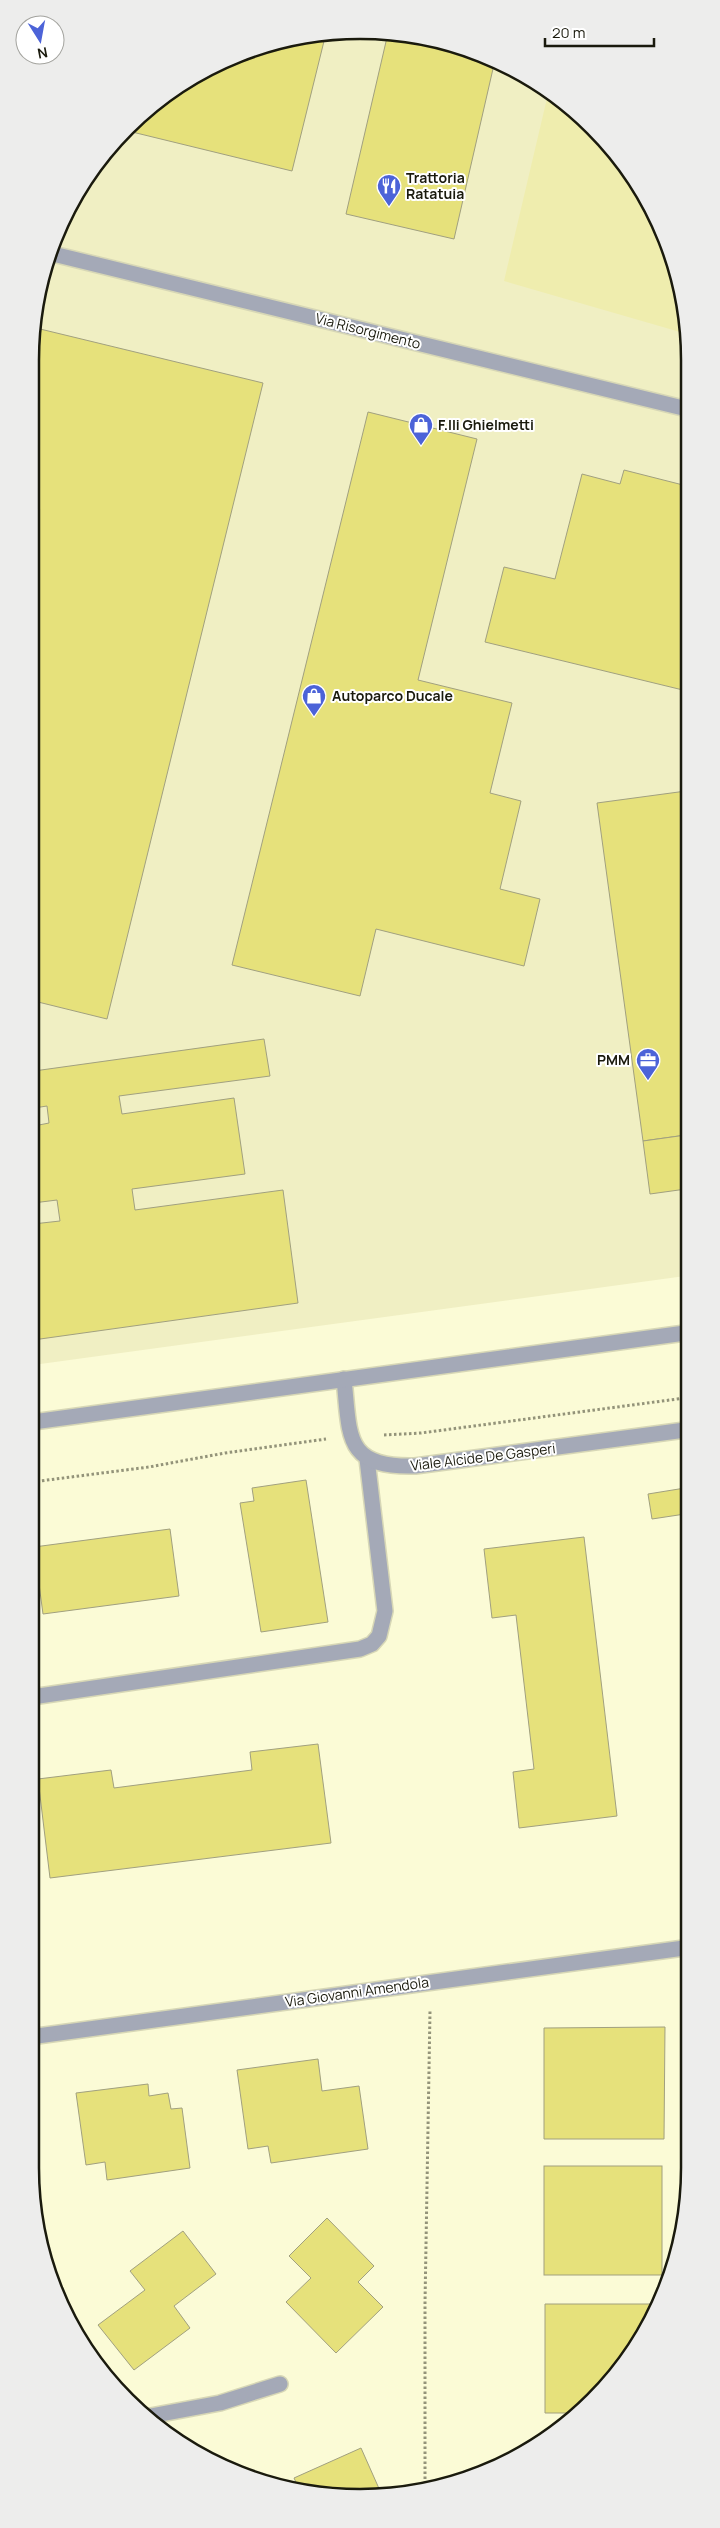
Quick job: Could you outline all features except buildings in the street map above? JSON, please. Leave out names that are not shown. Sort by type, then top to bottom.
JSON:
[{"type":"street","name":"Via Risorgimento","points":[[57,255],[681,408]]},
{"type":"street","points":[[39,1421],[681,1334]]},
{"type":"street","points":[[39,1696],[360,1649],[372,1644],[379,1636],[385,1610],[367,1459],[355,1447],[350,1437],[344,1379]]},
{"type":"street","name":"Viale Alcide De Gasperi","points":[[367,1459],[393,1467],[414,1466],[681,1431]]},
{"type":"street","name":"Via Giovanni Amendola","points":[[39,2036],[681,1948]]},
{"type":"street","points":[[154,2415],[220,2403],[280,2384]]},
{"type":"path","points":[[425,2482],[425,2303],[430,2011]]},
{"type":"shaded area","points":[[381,39],[423,45],[483,63],[521,82],[556,105],[602,148],[638,199],[657,237],[675,297],[681,339],[681,1277],[39,1364],[39,339],[41,318],[50,277],[63,237],[82,199],[105,164],[148,118],[164,105],[199,82],[237,63],[277,50],[318,41]]},
{"type":"shaded area","points":[[547,99],[572,118],[602,148],[638,199],[657,237],[664,257],[675,297],[680,332],[504,281]]},
{"type":"place","name":"Trattoria Ratatuia","points":[[389,207]]},
{"type":"place","name":"F.lli Ghielmetti","points":[[421,446]]},
{"type":"place","name":"Autoparco Ducale","points":[[314,717]]},
{"type":"place","name":"PMM","points":[[648,1081]]}]
